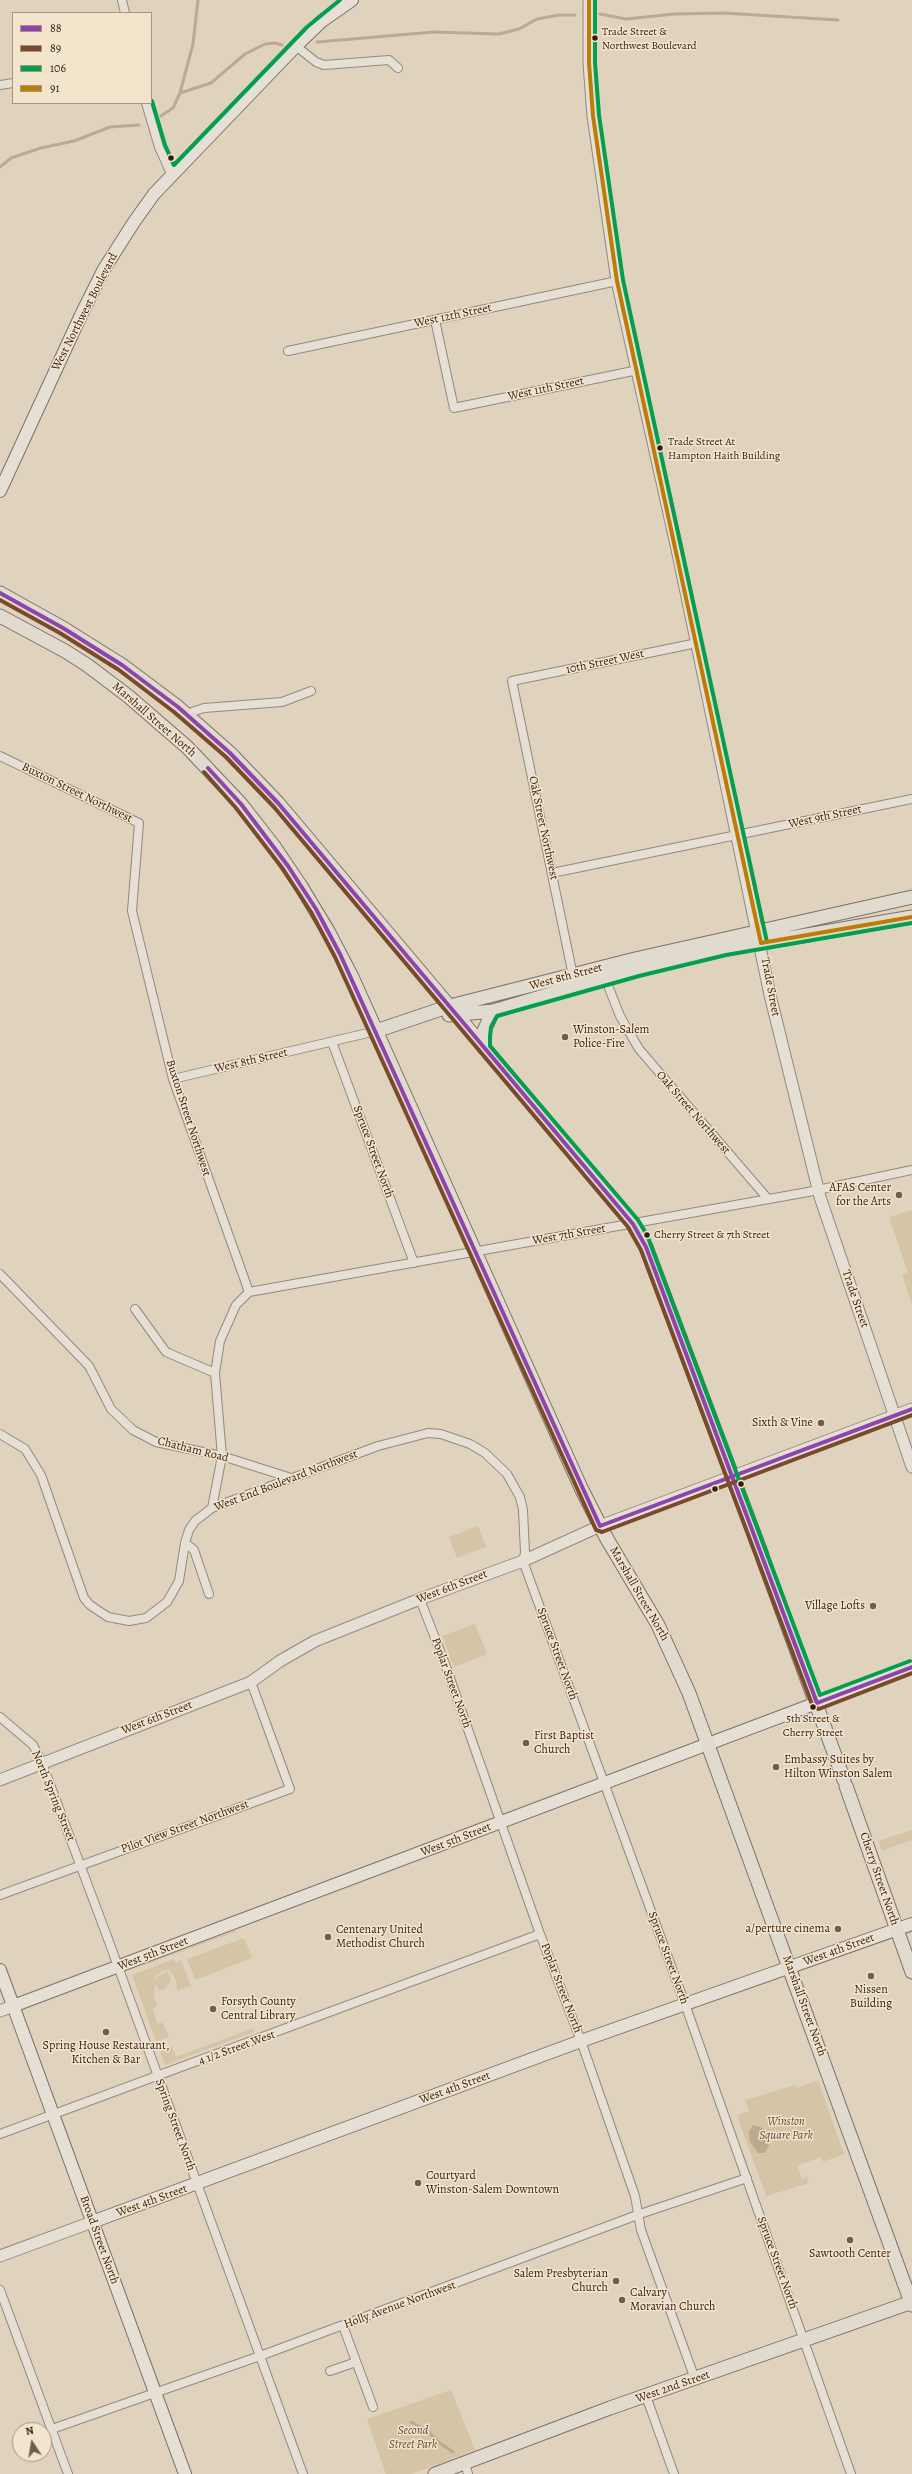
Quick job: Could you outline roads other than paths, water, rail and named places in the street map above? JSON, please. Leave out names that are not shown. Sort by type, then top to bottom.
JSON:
[{"type":"main road","name":"West Northwest Boulevard","points":[[0,491],[64,350],[104,270],[142,210],[172,176],[296,46],[331,14],[352,0]]},
{"type":"main road","name":"Cherry Street North","points":[[0,593],[94,647],[150,685],[186,714],[230,753],[273,798],[633,1224],[646,1247],[817,1703],[912,1972]]},
{"type":"main road","name":"Marshall Street North","points":[[0,616],[65,651],[108,680],[172,734],[223,784],[261,829],[302,888],[340,954],[600,1526],[671,1652],[708,1744],[912,2303]]},
{"type":"main road","points":[[760,937],[912,897]]},
{"type":"main road","points":[[760,937],[912,917]]},
{"type":"main road","name":"West 8th Street","points":[[453,1010],[493,1011],[605,978],[760,937]]},
{"type":"main road","name":"West 8th Street","points":[[376,1031],[573,976],[688,946],[760,937]]},
{"type":"main road","points":[[484,1048],[484,1031],[493,1011]]},
{"type":"main road","name":"West 5th Street","points":[[13,2006],[118,1968],[912,1667]]},
{"type":"main road","name":"West 4th Street","points":[[92,2222],[581,2041],[912,1924]]},
{"type":"main road","name":"Broad Street North","points":[[0,1970],[185,2474]]},
{"type":"main road","name":"West 2nd Street","points":[[435,2474],[467,2468],[646,2396],[912,2303]]},
{"type":"street","points":[[122,0],[125,12]]},
{"type":"street","name":"Trade Street","points":[[589,0],[589,63],[593,116],[618,281],[760,937],[775,1016],[819,1190],[912,1467]]},
{"type":"street","points":[[296,46],[316,62],[324,65],[389,60],[398,68]]},
{"type":"street","points":[[0,86],[12,83]]},
{"type":"street","points":[[146,104],[159,146],[172,176]]},
{"type":"street","name":"West 12th Street","points":[[288,351],[618,281]]},
{"type":"street","name":"West 11th Street","points":[[435,320],[454,408],[638,370]]},
{"type":"street","name":"10th Street West","points":[[512,681],[697,643]]},
{"type":"street","name":"Oak Street Northwest","points":[[512,681],[573,976]]},
{"type":"street","points":[[186,714],[204,708],[282,702],[311,691]]},
{"type":"street","name":"Buxton Street Northwest","points":[[0,756],[139,823],[132,912],[173,1079],[249,1292]]},
{"type":"street","name":"West 9th Street","points":[[552,873],[720,836],[738,835],[912,799]]},
{"type":"street","name":"Oak Street Northwest","points":[[605,978],[623,1022],[639,1049],[768,1199]]},
{"type":"street","name":"West 8th Street","points":[[173,1079],[376,1031]]},
{"type":"street","name":"Spruce Street North","points":[[332,1042],[414,1263]]},
{"type":"street","name":"West 7th Street","points":[[249,1292],[819,1190],[912,1170]]},
{"type":"street","name":"Chatham Road","points":[[0,1274],[89,1366],[111,1409],[133,1430],[162,1444],[222,1456],[291,1478]]},
{"type":"street","points":[[212,1508],[222,1456],[215,1373],[220,1341],[226,1324],[236,1305],[249,1292]]},
{"type":"street","points":[[135,1309],[166,1352],[215,1373]]},
{"type":"street","name":"West 6th Street","points":[[0,1780],[251,1682],[315,1641],[420,1599],[523,1561],[600,1526],[912,1409]]},
{"type":"street","name":"West End Boulevard Northwest","points":[[0,1434],[25,1449],[42,1474],[84,1598],[100,1613],[116,1620],[129,1621],[146,1618],[161,1608],[179,1581],[185,1543],[195,1521],[212,1508],[378,1446],[428,1433],[454,1437],[483,1452]]},
{"type":"street","name":"Spruce Street North","points":[[483,1452],[507,1474],[520,1497],[524,1522],[523,1561],[685,2004],[852,2474]]},
{"type":"street","points":[[185,1543],[194,1550],[209,1594]]},
{"type":"street","name":"Poplar Street North","points":[[420,1599],[445,1664],[540,1934],[581,2041],[635,2196],[640,2214],[641,2230],[695,2379]]},
{"type":"street","name":"Pilot View Street Northwest","points":[[0,1895],[290,1789],[251,1682]]},
{"type":"street","name":"North Spring Street","points":[[0,1717],[33,1745],[42,1763],[80,1865]]},
{"type":"street","name":"Spring Street North","points":[[80,1865],[303,2474]]},
{"type":"street","name":"4 1/2 Street West","points":[[0,2134],[540,1934]]},
{"type":"street","name":"West 5th Street","points":[[0,2011],[13,2006]]},
{"type":"street","name":"Holly Avenue Northwest","points":[[52,2429],[343,2326],[640,2214],[747,2178]]},
{"type":"street","name":"West 4th Street","points":[[0,2256],[92,2222]]},
{"type":"street","points":[[0,2290],[49,2422]]},
{"type":"street","points":[[343,2326],[373,2407]]},
{"type":"street","points":[[330,2371],[356,2362]]},
{"type":"street","points":[[646,2396],[674,2474]]},
{"type":"street","points":[[52,2429],[68,2474]]},
{"type":"waterway","points":[[161,116],[173,108],[180,93],[193,44],[198,0]]},
{"type":"waterway","points":[[600,14],[626,19],[674,14],[724,13],[838,20]]},
{"type":"waterway","points":[[317,42],[434,32],[499,34],[519,29],[537,19],[559,15],[575,15]]},
{"type":"waterway","points":[[180,93],[211,83],[245,54],[265,44],[275,43],[282,45]]},
{"type":"waterway","points":[[0,167],[11,158],[41,148],[74,141],[110,127],[139,125]]},
{"type":"waterway","points":[[411,2422],[428,2431],[437,2441],[453,2452]]},
{"type":"place","name":"Trade Street & Northwest Boulevard","points":[[595,38]]},
{"type":"place","name":"Trade Street At Hampton Haith Building","points":[[660,448]]},
{"type":"place","name":"Winston-Salem Police-Fire","points":[[565,1037]]},
{"type":"place","name":"AFAS Center for the Arts","points":[[899,1195]]},
{"type":"place","name":"Cherry Street & 7th Street","points":[[647,1235]]},
{"type":"place","name":"Sixth & Vine","points":[[821,1423]]},
{"type":"place","name":"Village Lofts","points":[[873,1606]]},
{"type":"place","name":"5th Street & Cherry Street","points":[[813,1707]]},
{"type":"place","name":"First Baptist Church","points":[[526,1743]]},
{"type":"place","name":"Embassy Suites by Hilton Winston Salem","points":[[776,1767]]},
{"type":"place","name":"a/perture cinema","points":[[838,1929]]},
{"type":"place","name":"Centenary United Methodist Church","points":[[328,1937]]},
{"type":"place","name":"Nissen Building","points":[[871,1976]]},
{"type":"place","name":"Forsyth County Central Library","points":[[213,2009]]},
{"type":"place","name":"Spring House Restaurant, Kitchen & Bar","points":[[106,2032]]},
{"type":"place","name":"Courtyard Winston-Salem Downtown","points":[[418,2183]]},
{"type":"place","name":"Sawtooth Center","points":[[850,2240]]},
{"type":"place","name":"Salem Presbyterian Church","points":[[616,2281]]},
{"type":"place","name":"Calvary Moravian Church","points":[[622,2300]]},
{"type":"park label","name":"Winston Square Park","points":[[786,2129]]},
{"type":"park label","name":"Second Street Park","points":[[413,2438]]}]
